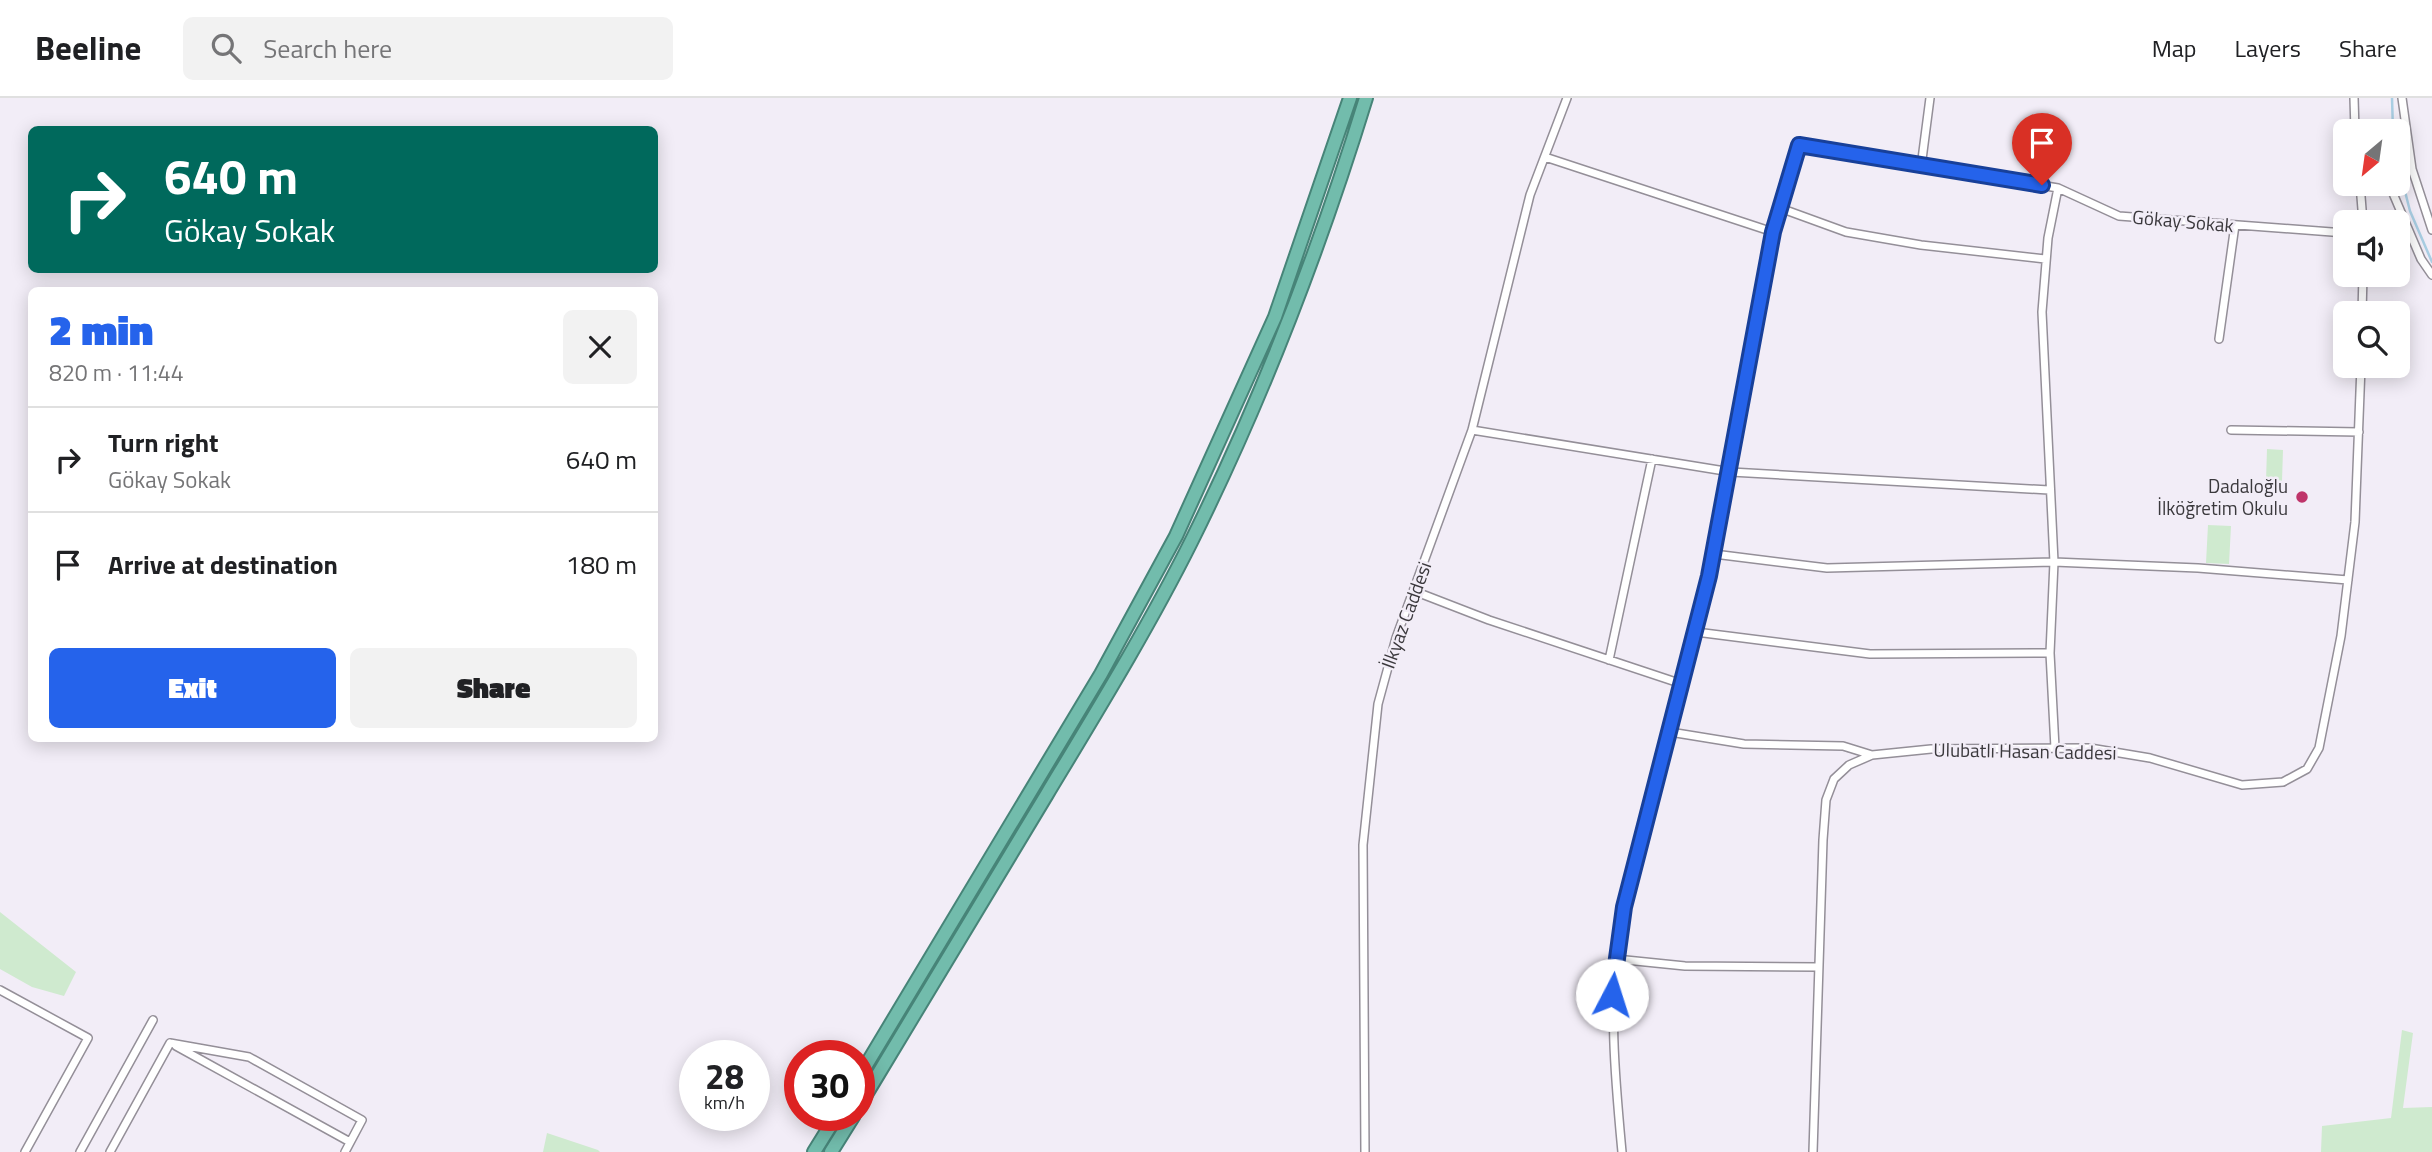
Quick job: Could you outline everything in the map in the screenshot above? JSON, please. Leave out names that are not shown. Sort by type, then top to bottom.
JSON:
[{"type":"highway","points":[[875,1050],[1101,674],[1176,536],[1275,317],[1350,98]]},
{"type":"highway","points":[[875,1078],[1115,681],[1190,544],[1245,427],[1289,323],[1335,200],[1366,98]]},
{"type":"highway","points":[[814,1152],[827,1131]]},
{"type":"highway","points":[[831,1152],[844,1131]]},
{"type":"street","name":"İlkyaz Caddesi","points":[[1365,1152],[1363,869],[1366,797],[1383,682],[1472,430],[1524,219],[1567,98]]},
{"type":"street","points":[[1921,167],[1930,98]]},
{"type":"street","points":[[2354,98],[2355,119]]},
{"type":"street","points":[[2402,98],[2402,119]]},
{"type":"street","name":"Gökay Sokak","points":[[1622,1152],[1612,1038],[1616,959],[1629,885],[1714,554],[1773,232],[1799,145],[2059,188],[2119,216],[2333,232]]},
{"type":"street","points":[[1545,157],[1773,232]]},
{"type":"street","points":[[2410,162],[2432,230]]},
{"type":"street","points":[[2055,748],[2050,653],[2054,562],[2042,312],[2045,259],[2059,188]]},
{"type":"street","points":[[2394,196],[2421,258],[2432,275]]},
{"type":"street","points":[[2424,209],[2432,206]]},
{"type":"street","points":[[1780,208],[1846,232],[1921,245],[2045,259]]},
{"type":"street","points":[[2218,339],[2235,225]]},
{"type":"street","name":"Ulubatlı Hasan Caddesi","points":[[1813,1152],[1823,840],[1828,792],[1843,769],[1872,755],[1931,749],[2055,748],[2133,754],[2242,785],[2283,782],[2296,777],[2312,763],[2319,748],[2341,636],[2355,522],[2361,378]]},
{"type":"street","points":[[1472,430],[1731,472],[2049,490]]},
{"type":"street","points":[[2231,430],[2359,432]]},
{"type":"street","points":[[1609,660],[1652,459]]},
{"type":"street","points":[[1714,554],[1794,566],[1860,569],[2054,562],[2198,568],[2348,580]]},
{"type":"street","points":[[1414,592],[1682,684]]},
{"type":"street","points":[[1696,632],[1870,654],[2050,653]]},
{"type":"street","points":[[1670,732],[1744,744],[1843,746],[1872,755]]},
{"type":"street","points":[[1616,959],[1685,966],[1818,968]]},
{"type":"street","points":[[0,990],[88,1038],[25,1152]]},
{"type":"street","points":[[80,1152],[153,1020]]},
{"type":"street","points":[[170,1043],[350,1142]]},
{"type":"street","points":[[170,1043],[248,1058],[362,1120],[345,1152]]},
{"type":"street","points":[[110,1152],[170,1043]]},
{"type":"green space","points":[[2267,449],[2283,450],[2282,481],[2266,481]]},
{"type":"green space","points":[[2208,525],[2231,526],[2229,564],[2206,563]]},
{"type":"green space","points":[[0,912],[76,972],[64,996],[32,987],[0,969]]},
{"type":"green space","points":[[2402,1030],[2413,1033],[2403,1108],[2432,1107],[2432,1152],[2321,1152],[2322,1126],[2391,1118]]},
{"type":"green space","points":[[547,1133],[598,1150],[600,1152],[543,1152]]},
{"type":"waterway","points":[[2392,98],[2393,119]]},
{"type":"waterway","points":[[2406,196],[2432,262]]},
{"type":"place","name":"Dadaloğlu İlköğretim Okulu","points":[[2302,497]]},
{"type":"route","points":[[1612,995],[1624,907],[1709,576],[1736,446],[1773,232],[1799,145],[2042,185]]}]
